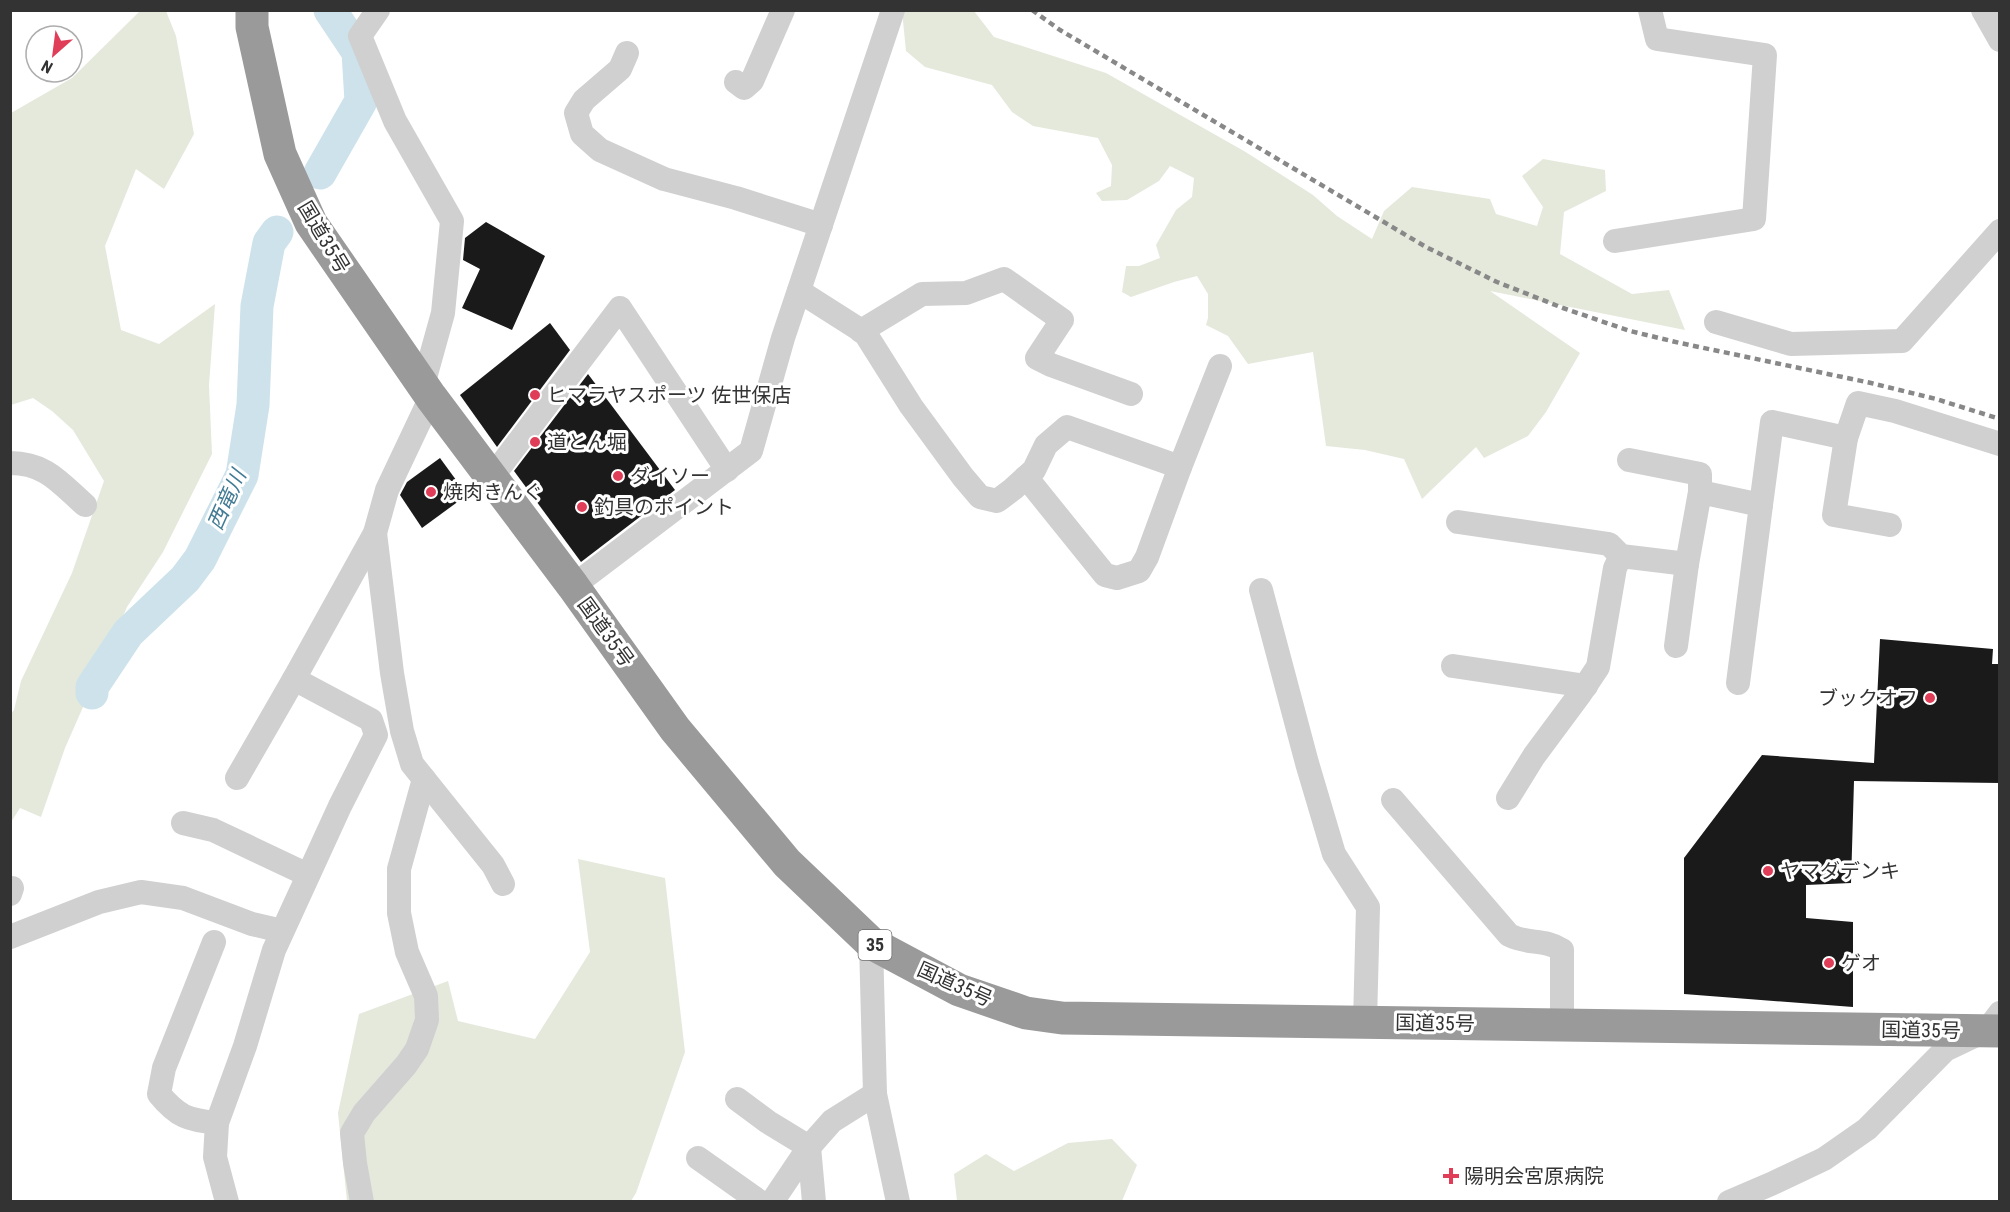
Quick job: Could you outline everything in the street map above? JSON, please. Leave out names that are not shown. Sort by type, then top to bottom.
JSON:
[{"type":"highway","name":"国道35号","points":[[252,10],[252,27],[280,154],[311,223],[427,391],[573,586],[675,729],[787,863],[871,943],[958,990],[1026,1012],[1062,1018],[1562,1025],[1995,1025]]},
{"type":"street","points":[[237,778],[375,533],[387,490],[427,391],[442,313],[452,221],[395,121],[360,36],[378,10]]},
{"type":"street","points":[[736,82],[744,88],[752,81],[783,10]]},
{"type":"street","points":[[573,586],[751,451],[783,338],[893,10]]},
{"type":"street","points":[[1615,241],[1754,219],[1765,55],[1657,39],[1650,10]]},
{"type":"street","points":[[1983,10],[2000,40]]},
{"type":"street","points":[[627,53],[621,69],[584,100],[576,113],[582,134],[600,150],[664,179],[736,198],[821,225]]},
{"type":"street","points":[[1716,322],[1791,344],[1902,341],[2000,231]]},
{"type":"street","points":[[861,331],[922,294],[966,293],[1004,279],[1062,320],[1037,358],[1131,394]]},
{"type":"street","points":[[799,291],[865,333],[911,406],[980,497],[997,501],[1034,470],[1046,444],[1067,427],[1180,467]]},
{"type":"street","points":[[492,477],[620,308],[727,470]]},
{"type":"street","points":[[1026,477],[1070,535],[1105,575],[1117,578],[1139,571],[1147,556],[1220,366]]},
{"type":"street","points":[[1890,525],[1834,515],[1846,438],[1858,403],[1895,411],[2000,444]]},
{"type":"street","points":[[1738,683],[1772,422],[1846,438]]},
{"type":"street","points":[[1629,460],[1700,474],[1700,492],[1676,646]]},
{"type":"street","points":[[10,463],[31,465],[46,471],[85,505]]},
{"type":"street","points":[[1700,492],[1761,505]]},
{"type":"street","points":[[1458,522],[1610,544],[1621,556],[1687,564]]},
{"type":"street","points":[[375,533],[392,673],[402,731],[412,764],[493,865],[503,884]]},
{"type":"street","points":[[1508,798],[1534,756],[1598,667],[1615,568],[1621,556]]},
{"type":"street","points":[[1262,590],[1307,764],[1334,854],[1368,908],[1365,1022]]},
{"type":"street","points":[[1454,666],[1586,686]]},
{"type":"street","points":[[227,1202],[215,1157],[217,1123],[245,1046],[273,950],[376,735],[371,720],[294,679]]},
{"type":"street","points":[[362,1202],[352,1132],[364,1113],[417,1049],[427,1020],[426,996],[407,952],[399,914],[399,869],[424,779]]},
{"type":"street","points":[[1394,800],[1509,935],[1518,940],[1551,943],[1562,950],[1562,1025]]},
{"type":"street","points":[[183,823],[213,830],[308,875]]},
{"type":"street","points":[[10,937],[99,902],[141,892],[183,898],[252,924],[282,931]]},
{"type":"street","points":[[214,942],[164,1068],[159,1094],[170,1108],[192,1120],[217,1123]]},
{"type":"street","points":[[871,943],[875,1094],[898,1202]]},
{"type":"street","points":[[1730,1202],[1824,1159],[1867,1129],[1945,1050],[1995,1025]]},
{"type":"street","points":[[772,1202],[809,1147],[832,1121],[875,1094]]},
{"type":"street","points":[[737,1099],[768,1122],[809,1147]]},
{"type":"street","points":[[809,1147],[814,1202]]},
{"type":"street","points":[[698,1158],[760,1202]]},
{"type":"shaded area","points":[[140,11],[166,11],[176,36],[194,134],[164,189],[136,169],[105,246],[121,330],[159,344],[215,304],[209,385],[212,454],[163,552],[127,607],[65,748],[41,817],[20,808],[11,822],[11,714],[21,681],[72,573],[104,481],[73,430],[52,411],[33,398],[11,405],[11,113],[62,84],[84,84],[84,66]]},
{"type":"shaded area","points":[[902,11],[974,11],[994,37],[1106,73],[1244,151],[1313,195],[1337,216],[1372,239],[1384,211],[1412,187],[1490,199],[1496,214],[1537,226],[1543,207],[1522,176],[1543,159],[1605,170],[1606,191],[1564,212],[1560,254],[1632,294],[1669,290],[1685,330],[1490,291],[1580,353],[1546,412],[1528,436],[1484,458],[1476,447],[1422,499],[1404,459],[1365,450],[1326,446],[1313,352],[1248,364],[1228,336],[1206,325],[1208,294],[1197,276],[1131,297],[1122,292],[1126,266],[1139,266],[1160,258],[1156,245],[1176,210],[1192,197],[1194,178],[1170,166],[1159,181],[1127,200],[1102,201],[1096,193],[1111,186],[1112,165],[1098,138],[1033,126],[1012,112],[992,85],[925,67],[906,51]]},
{"type":"shaded area","points":[[578,859],[665,878],[685,1052],[636,1193],[631,1201],[347,1201],[338,1113],[359,1014],[448,981],[458,1021],[535,1039],[590,952]]},
{"type":"shaded area","points":[[1112,1139],[1137,1165],[1122,1201],[957,1201],[954,1174],[986,1154],[1014,1171],[1068,1143]]},
{"type":"building","points":[[486,222],[545,256],[512,330],[462,308],[480,269],[463,260],[465,238]]},
{"type":"building","points":[[550,323],[570,350],[497,447],[460,395]]},
{"type":"building","points":[[588,374],[675,490],[581,562],[514,471]]},
{"type":"building","name":"焼肉きんぐ","points":[[440,458],[467,495],[422,528],[400,495],[407,482]]},
{"type":"building","points":[[1880,639],[1993,649],[1992,664],[2000,664],[2000,783],[1854,781],[1851,883],[1806,885],[1806,918],[1853,922],[1853,1007],[1684,994],[1684,858],[1762,755],[1874,763]]},
{"type":"waterway","name":"西竜川","points":[[320,173],[361,101],[358,52],[330,10]]},
{"type":"waterway","name":"西竜川","points":[[92,693],[92,687],[128,633],[185,579],[200,559],[242,475],[253,405],[257,306],[269,243],[277,232]]},
{"type":"railway","points":[[1032,10],[1060,30],[1426,247],[1497,282],[1630,331],[1871,383],[1936,399],[2000,419]]},
{"type":"place","name":"ヒマラヤスポーツ 佐世保店","points":[[535,395]]},
{"type":"place","name":"道とん堀","points":[[535,442]]},
{"type":"place","name":"ダイソー","points":[[618,476]]},
{"type":"place","name":"焼肉きんぐ","points":[[431,492]]},
{"type":"place","name":"釣具のポイント","points":[[582,507]]},
{"type":"place","name":"ブックオフ","points":[[1930,698]]},
{"type":"place","name":"ヤマダデンキ","points":[[1768,871]]},
{"type":"place","name":"ゲオ","points":[[1829,963]]},
{"type":"place","name":"陽明会宮原病院","points":[[1451,1176]]}]
